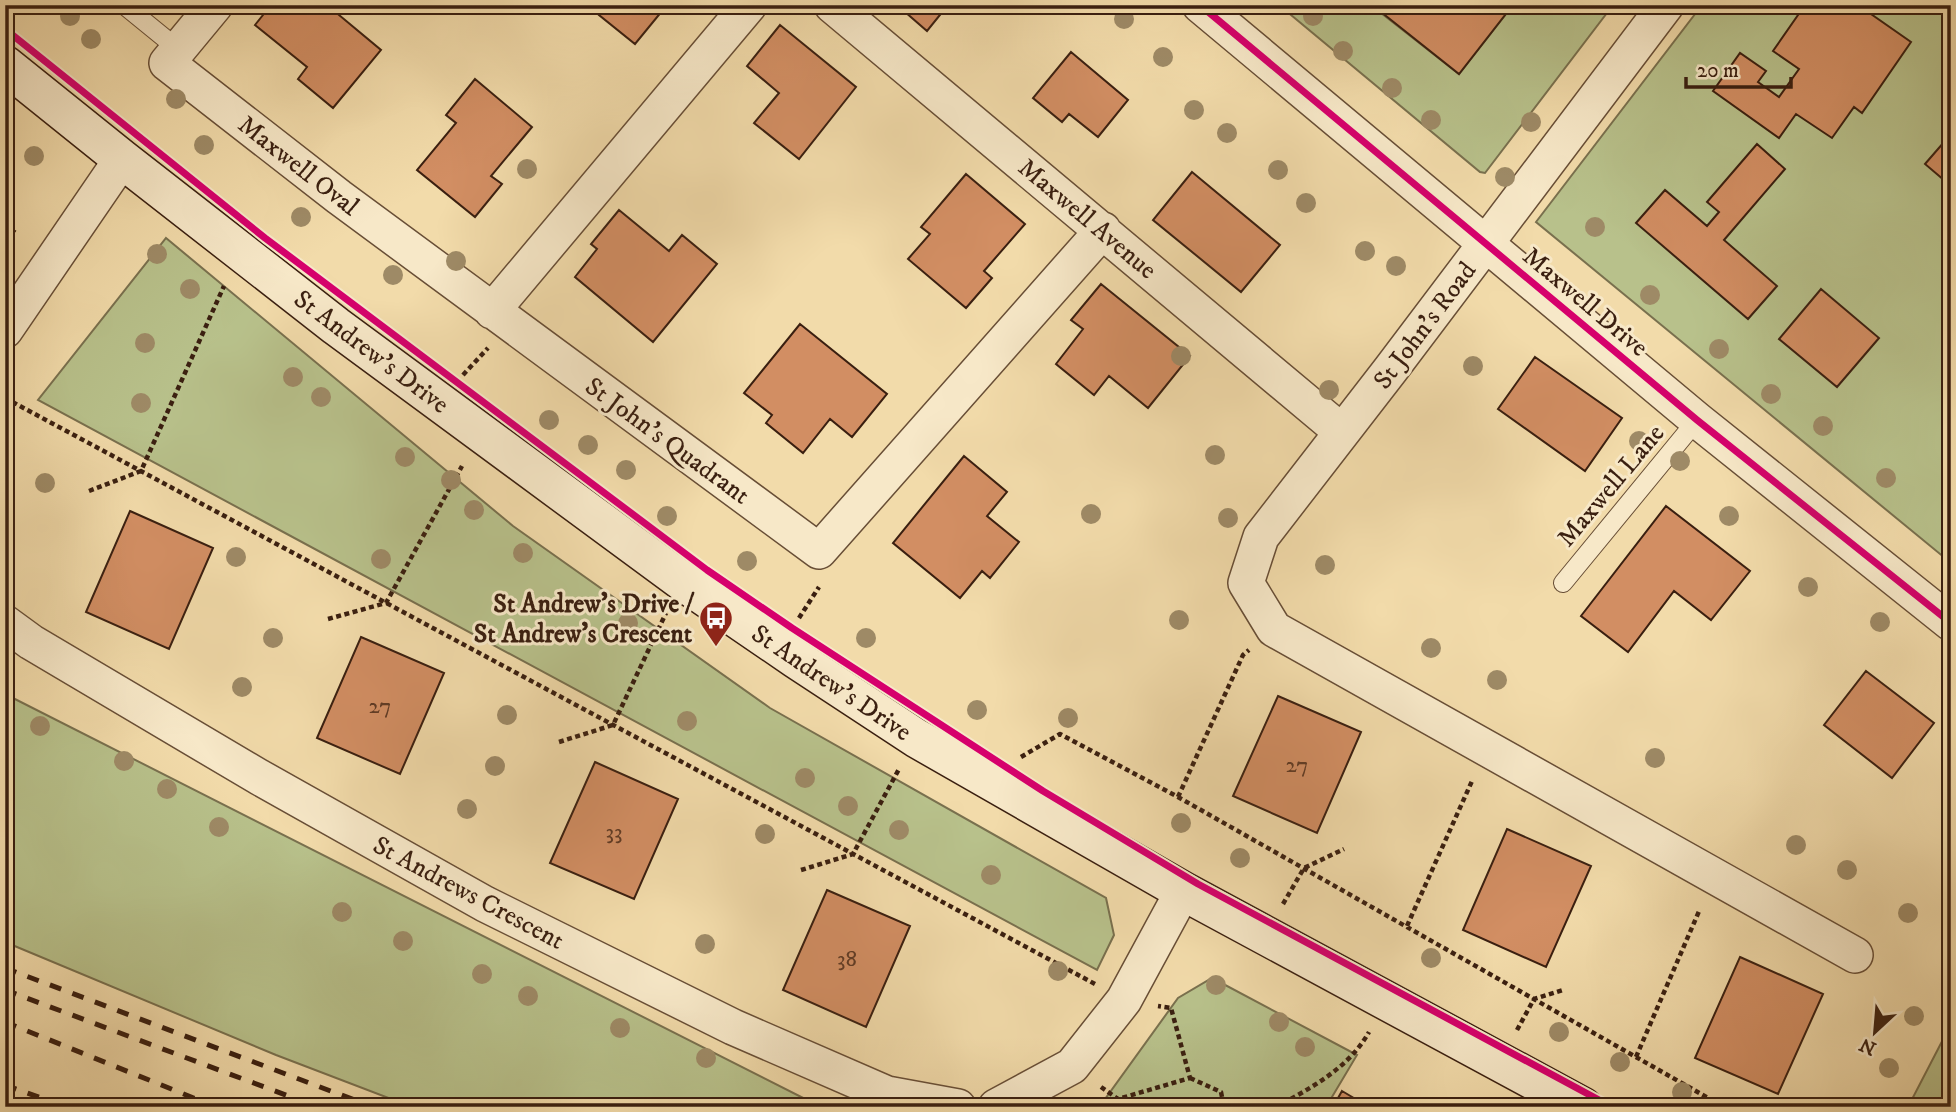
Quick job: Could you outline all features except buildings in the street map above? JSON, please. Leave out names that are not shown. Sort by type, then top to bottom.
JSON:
[{"type":"street","points":[[178,49],[215,5]]},
{"type":"street","points":[[502,318],[749,5]]},
{"type":"street","name":"Maxwell Avenue","points":[[832,5],[1342,432]]},
{"type":"street","name":"Maxwell Drive","points":[[1200,5],[1698,420],[1951,623]]},
{"type":"street","name":"St John's Road","points":[[1274,629],[1245,583],[1261,537],[1666,5]]},
{"type":"street","name":"Maxwell Oval","points":[[178,49],[167,63],[339,197],[502,318]]},
{"type":"street","name":"St Andrew's Drive","points":[[6,66],[239,251],[682,581],[779,648],[916,738],[986,778],[1184,891],[1583,1107]]},
{"type":"street","points":[[5,330],[121,159]]},
{"type":"street","points":[[819,551],[1103,230]]},
{"type":"street","name":"St John's Quadrant","points":[[502,318],[819,551]]},
{"type":"street","name":"St Andrews Crescent","points":[[5,623],[31,642],[259,777],[485,904],[733,1027],[887,1094],[958,1107]]},
{"type":"street","points":[[1274,629],[1855,955]]},
{"type":"street","points":[[996,1107],[1072,1066],[1124,1000],[1184,891]]},
{"type":"lane","points":[[124,5],[178,49]]},
{"type":"lane","name":"Maxwell Lane","points":[[1563,583],[1698,420]]},
{"type":"path","points":[[89,491],[141,471],[239,251]]},
{"type":"path","points":[[439,401],[502,318]]},
{"type":"path","points":[[5,398],[1124,1000],[1171,1008],[1189,1077]]},
{"type":"path","points":[[328,619],[386,603],[482,432]]},
{"type":"path","points":[[779,648],[820,585],[819,551]]},
{"type":"path","points":[[559,742],[613,725],[682,581]]},
{"type":"path","points":[[1178,797],[1243,655],[1274,629]]},
{"type":"path","points":[[986,778],[1060,734],[1178,797],[1724,1107]]},
{"type":"path","points":[[801,870],[853,854],[916,738]]},
{"type":"path","points":[[1407,927],[1487,748]]},
{"type":"path","points":[[1304,868],[1344,849]]},
{"type":"path","points":[[1636,1057],[1714,876]]},
{"type":"path","points":[[1499,1061],[1534,999],[1563,990]]},
{"type":"path","points":[[1276,1107],[1321,1082],[1361,1047],[1388,1001]]},
{"type":"path","points":[[1072,1066],[1118,1099],[1189,1077],[1221,1092],[1224,1107]]},
{"type":"green space","points":[[1279,5],[1379,5],[1376,9],[1459,74],[1505,15],[1494,5],[1613,5],[1485,173],[1480,172]]},
{"type":"green space","points":[[1702,5],[1931,5],[1951,22],[1951,563],[1536,222]]},
{"type":"green space","points":[[166,238],[513,526],[770,708],[1106,898],[1114,935],[1097,970],[38,400]]},
{"type":"green space","points":[[5,694],[821,1107],[412,1107],[276,1055],[5,942]]},
{"type":"green space","points":[[1212,978],[1357,1055],[1326,1107],[1067,1107],[1105,1099],[1178,998]]},
{"type":"green space","points":[[1951,1024],[1951,1107],[1908,1107]]},
{"type":"railway","points":[[5,968],[373,1107]]},
{"type":"railway","points":[[5,990],[318,1107]]},
{"type":"railway","points":[[5,1022],[216,1107]]},
{"type":"railway","points":[[5,1085],[66,1107]]},
{"type":"railway","points":[[5,1102],[16,1107]]},
{"type":"cycle path","points":[[1200,5],[1697,420],[1951,623]]},
{"type":"cycle path","points":[[5,29],[265,238],[707,570],[792,628],[1043,791],[1198,884],[1612,1107]]},
{"type":"place","name":"St Andrew's Drive / St Andrew's Crescent","points":[[716,648]]}]
